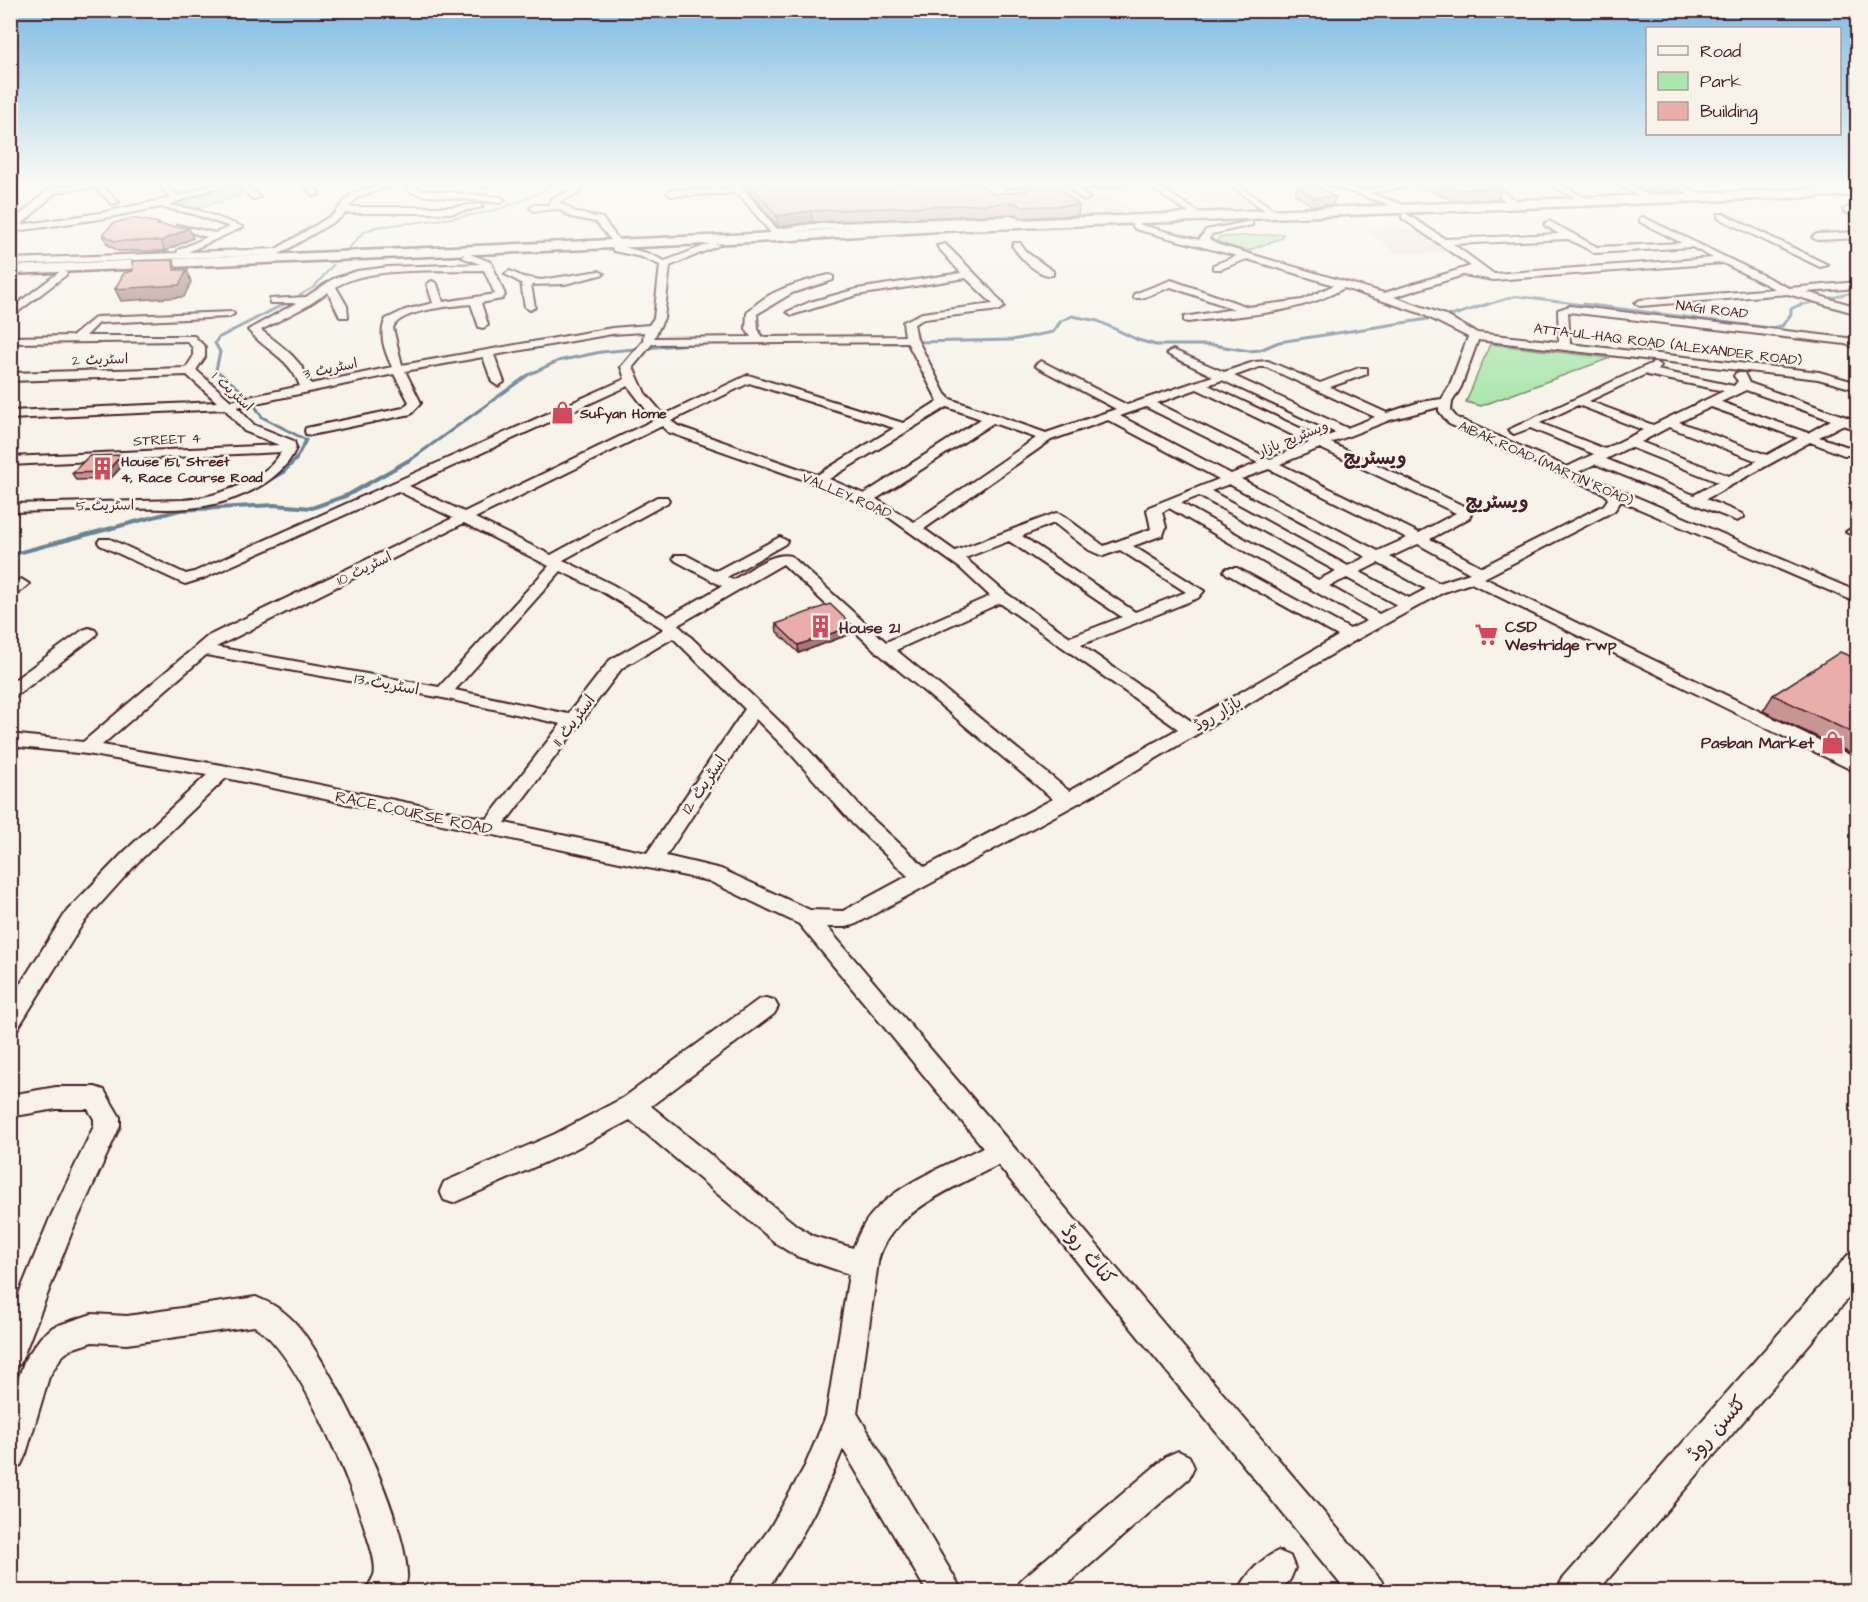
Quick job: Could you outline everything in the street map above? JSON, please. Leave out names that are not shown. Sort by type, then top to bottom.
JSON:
[{"type":"highway","points":[[10,275],[256,258]]},
{"type":"highway","points":[[10,268],[65,270],[416,258]]},
{"type":"highway","points":[[10,268],[161,261],[227,261]]},
{"type":"street","points":[[10,262],[109,258]]},
{"type":"street","points":[[310,431],[406,411],[415,403],[399,369],[391,346],[388,326],[390,321],[400,314],[500,295],[488,264],[472,258]]},
{"type":"street","points":[[650,258],[665,264],[681,258]]},
{"type":"street","points":[[953,258],[998,302],[999,307],[922,316],[908,322],[912,341],[940,396],[946,402],[1046,437]]},
{"type":"street","points":[[1027,258],[1049,273]]},
{"type":"street","points":[[1217,267],[1242,258]]},
{"type":"street","points":[[1253,258],[1431,313],[1474,336]]},
{"type":"street","points":[[1465,258],[1494,277]]},
{"type":"street","points":[[1721,258],[1786,290],[1857,311]]},
{"type":"street","points":[[1808,258],[1823,265]]},
{"type":"street","points":[[1462,272],[1494,277],[1725,260]]},
{"type":"street","points":[[105,542],[185,579],[630,381],[627,367],[646,345],[648,335],[659,318],[665,264]]},
{"type":"street","points":[[307,389],[300,371],[289,358],[254,331],[330,286],[357,274],[388,270],[488,267]]},
{"type":"street","points":[[1383,297],[1478,267]]},
{"type":"street","points":[[10,315],[65,270]]},
{"type":"street","points":[[494,280],[513,276],[526,283],[558,281],[599,274]]},
{"type":"street","points":[[792,312],[855,291],[968,275]]},
{"type":"street","points":[[758,340],[752,329],[752,313],[759,306],[784,292],[829,278]]},
{"type":"street","points":[[526,283],[530,307]]},
{"type":"street","points":[[1138,297],[1171,283],[1247,311]]},
{"type":"street","points":[[432,284],[439,306]]},
{"type":"street","points":[[1188,319],[1303,303],[1342,285]]},
{"type":"street","points":[[1640,303],[1857,285]]},
{"type":"street","points":[[330,286],[342,306],[344,315]]},
{"type":"street","points":[[274,301],[309,300]]},
{"type":"street","points":[[475,301],[483,325]]},
{"type":"street","name":"NAGI ROAD","points":[[1565,347],[1563,310],[1570,309],[1847,341],[1857,345]]},
{"type":"street","points":[[76,339],[96,320],[229,314]]},
{"type":"street","name":"اسٹریٹ 3","points":[[10,415],[228,405],[399,369],[612,332],[653,328]]},
{"type":"street","name":"ATTA-UL-HAQ ROAD (ALEXANDER ROAD)","points":[[1474,336],[1820,376],[1857,387]]},
{"type":"street","name":"AIBAK ROAD (MARTIN ROAD)","points":[[1474,336],[1455,387],[1446,402],[1445,411],[1464,427],[1857,598]]},
{"type":"street","name":"اسٹریٹ 1","points":[[10,340],[190,338],[200,347],[199,357],[190,371],[228,405],[249,428],[283,440],[289,444],[289,448]]},
{"type":"street","points":[[646,345],[758,340],[912,341]]},
{"type":"street","points":[[1173,353],[1347,433]]},
{"type":"street","points":[[488,354],[498,382]]},
{"type":"street","points":[[915,528],[1046,437],[1258,364],[1268,364],[1386,417]]},
{"type":"street","points":[[1041,365],[1126,409]]},
{"type":"street","points":[[1514,430],[1651,369],[1740,384],[1857,426]]},
{"type":"street","name":"اسٹریٹ 2","points":[[10,377],[190,371]]},
{"type":"street","points":[[1320,387],[1363,371]]},
{"type":"street","name":"اسٹریٹ 10","points":[[87,748],[214,640],[748,379],[904,427]]},
{"type":"street","name":"VALLEY ROAD","points":[[630,381],[640,397],[663,422],[673,429],[818,480],[865,500],[915,528],[1001,597],[1190,729]]},
{"type":"street","points":[[1568,472],[1711,403],[1740,384]]},
{"type":"street","points":[[1198,385],[1465,512],[1464,515],[1447,525],[1317,586]]},
{"type":"street","points":[[818,480],[946,402]]},
{"type":"street","points":[[1146,402],[1418,538],[1477,576],[1857,767]]},
{"type":"street","name":"ویسٹریج بازار","points":[[1122,545],[1158,532],[1160,527],[1154,510],[1386,417],[1424,405],[1446,402]]},
{"type":"street","points":[[1578,402],[1654,430]]},
{"type":"street","points":[[1711,403],[1849,452]]},
{"type":"street","points":[[1109,415],[1438,589]]},
{"type":"street","points":[[865,500],[991,418]]},
{"type":"street","points":[[1695,500],[1841,420]]},
{"type":"street","points":[[1530,423],[1600,457],[1737,517]]},
{"type":"street","points":[[1669,423],[1767,460]]},
{"type":"street","points":[[1630,442],[1729,481]]},
{"type":"street","name":"STREET 4","points":[[10,461],[289,448]]},
{"type":"street","name":"اسٹریٹ 5","points":[[10,508],[199,503],[238,490],[262,478],[285,460],[289,448]]},
{"type":"street","points":[[397,485],[608,588],[670,628],[755,707],[798,750],[860,819],[924,878]]},
{"type":"street","points":[[1200,491],[1409,605]]},
{"type":"street","name":"بازار روڈ","points":[[807,918],[846,919],[924,878],[1067,800],[1350,636],[1438,589],[1477,576],[1609,508],[1616,499],[1611,492]]},
{"type":"street","points":[[443,693],[555,562],[662,500]]},
{"type":"street","points":[[1170,503],[1379,621]]},
{"type":"street","points":[[954,557],[1056,517],[1102,551],[1122,545],[1196,591],[1192,595],[1068,644]]},
{"type":"street","points":[[1857,528],[1853,531],[1857,534]]},
{"type":"street","points":[[1011,535],[1134,618]]},
{"type":"street","points":[[716,577],[780,541]]},
{"type":"street","points":[[681,558],[735,587]]},
{"type":"street","name":"اسٹریٹ 11","points":[[491,828],[616,664],[777,561],[786,559],[884,649]]},
{"type":"street","points":[[1232,571],[1350,636]]},
{"type":"street","points":[[1001,597],[884,649],[1067,800]]},
{"type":"street","points":[[10,692],[89,633]]},
{"type":"street","name":"اسٹریٹ 13","points":[[201,649],[443,693],[573,721]]},
{"type":"street","name":"اسٹریٹ 12","points":[[652,861],[755,707]]},
{"type":"street","name":"RACE COURSE ROAD","points":[[10,740],[87,748],[222,771],[714,874],[807,918]]},
{"type":"street","points":[[10,1021],[75,917],[131,857],[222,771]]},
{"type":"street","name":"کناٹ روڈ","points":[[807,918],[1369,1592]]},
{"type":"street","points":[[453,1191],[564,1142],[632,1106],[765,1007]]},
{"type":"street","points":[[10,1106],[56,1098],[95,1098],[107,1117],[106,1126],[60,1227],[10,1354]]},
{"type":"street","points":[[632,1106],[787,1235],[806,1246],[863,1264]]},
{"type":"street","points":[[744,1592],[782,1540],[816,1477],[841,1416],[863,1264],[867,1249],[882,1222],[926,1190],[1002,1150]]},
{"type":"street","name":"کٹسن روڈ","points":[[1574,1592],[1857,1265]]},
{"type":"street","points":[[10,1454],[36,1370],[51,1347],[63,1337],[92,1328],[127,1330],[256,1311],[273,1320],[312,1373],[364,1478],[391,1557],[391,1579],[382,1592]]},
{"type":"street","points":[[841,1416],[946,1592]]},
{"type":"street","points":[[1033,1592],[1178,1467]]},
{"type":"street","points":[[1255,1592],[1278,1568]]},
{"type":"green space","points":[[1490,344],[1610,358],[1481,406],[1466,402]]},
{"type":"building","points":[[173,260],[174,270],[187,270],[179,285],[115,289],[124,273],[133,271],[132,261]]},
{"type":"building","points":[[122,455],[106,472],[72,473],[89,456]]},
{"type":"building","name":"House 21","points":[[830,604],[853,626],[798,645],[776,624]]},
{"type":"building","points":[[1840,652],[1857,659],[1857,735],[1773,695]]},
{"type":"waterway","points":[[281,306],[314,287],[333,265]]},
{"type":"waterway","points":[[1798,306],[1858,291]]},
{"type":"waterway","points":[[1483,306],[1516,296],[1595,306]]},
{"type":"waterway","points":[[284,304],[218,338],[215,343],[220,352],[216,370],[250,398],[262,417],[306,440],[295,461]]},
{"type":"waterway","points":[[915,342],[1012,340],[1053,332],[1061,321],[1072,316],[1098,321],[1138,340],[1156,345],[1213,345],[1249,351],[1260,350],[1279,342],[1454,315],[1488,304]]},
{"type":"waterway","points":[[1583,304],[1770,328],[1782,326],[1791,314],[1791,309],[1801,304]]},
{"type":"waterway","points":[[409,461],[528,375],[558,361],[601,352],[690,344]]},
{"type":"waterway","points":[[262,484],[283,472],[296,459]]},
{"type":"waterway","points":[[10,555],[180,510],[274,505],[312,508],[348,495],[411,459]]},
{"type":"waterway","points":[[216,504],[244,494]]},
{"type":"place","name":"Sufyan Home","points":[[562,413]]},
{"type":"place","name":"House 151, Street 4, Race Course Road","points":[[103,469]]},
{"type":"place","name":"House 21","points":[[821,627]]},
{"type":"place","name":"CSD Westridge rwp","points":[[1487,635]]},
{"type":"place","name":"Pasban Market","points":[[1832,742]]},
{"type":"district","name":"ویسٹریج","points":[[1375,458]]},
{"type":"district","name":"ویسٹریج","points":[[1497,502]]}]
